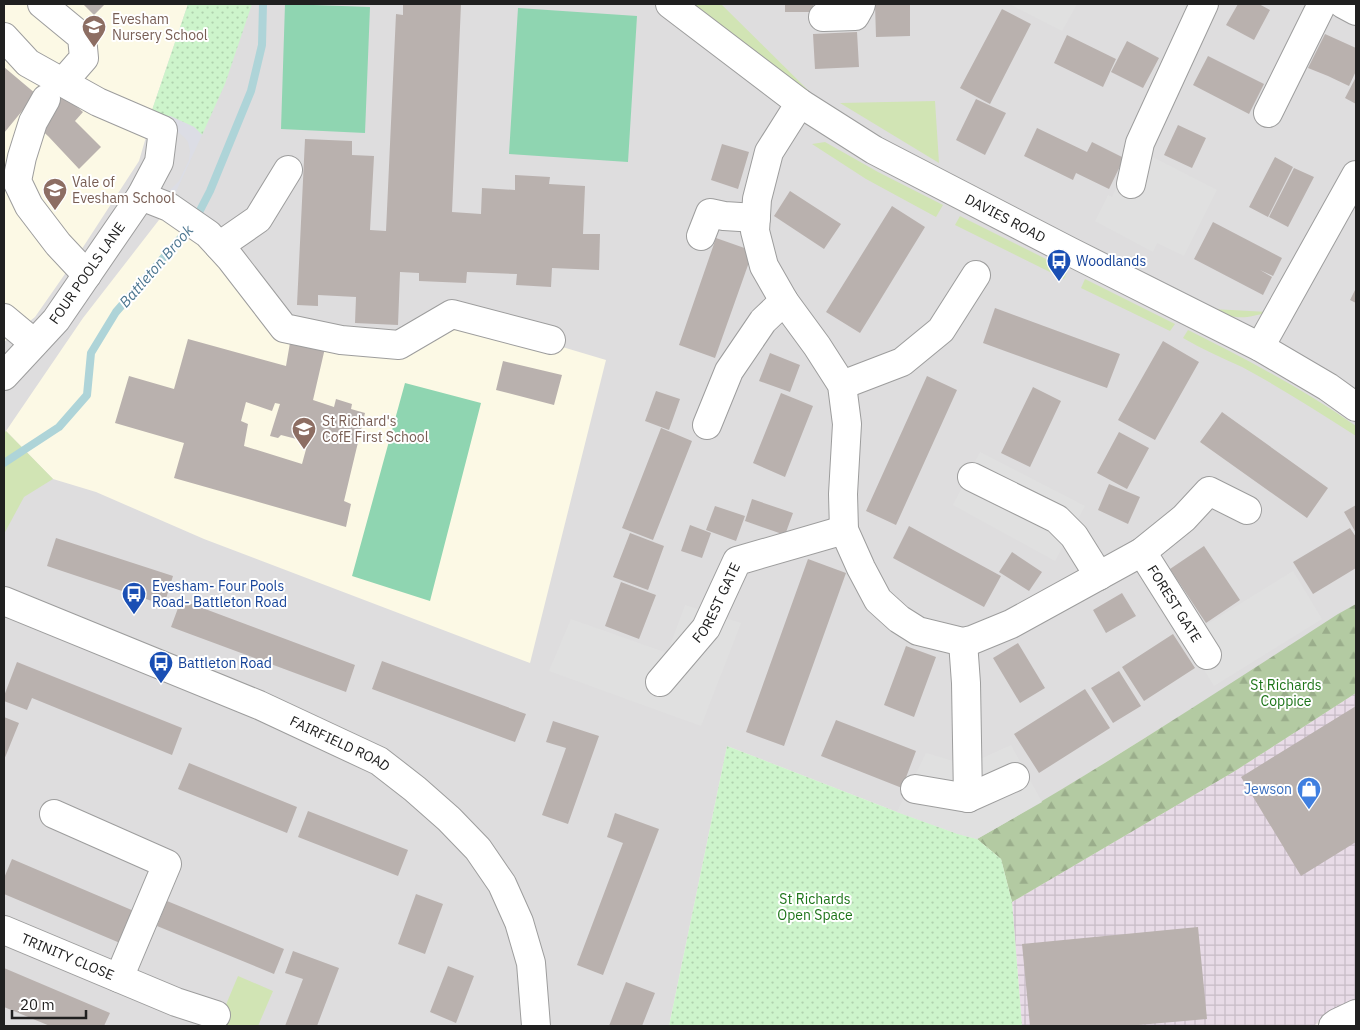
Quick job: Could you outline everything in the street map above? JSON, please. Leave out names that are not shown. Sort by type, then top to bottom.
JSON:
[{"type":"street","points":[[42,4],[82,37],[84,58],[55,91],[33,122],[17,181],[28,206],[58,244],[87,275]]},
{"type":"street","name":"DAVIES ROAD","points":[[670,4],[800,103],[874,150],[1260,347],[1328,387],[1356,407]]},
{"type":"street","points":[[823,17],[854,16],[861,4]]},
{"type":"street","points":[[1131,184],[1140,143],[1204,4]]},
{"type":"street","points":[[1268,112],[1322,4]]},
{"type":"street","points":[[1343,4],[1356,12]]},
{"type":"street","points":[[4,37],[55,91]]},
{"type":"street","name":"FOUR POOLS LANE","points":[[4,376],[56,320],[141,196],[159,162],[163,130],[98,102],[55,91]]},
{"type":"street","points":[[800,103],[769,152],[758,199],[755,231],[764,266],[784,301],[818,346],[842,385],[847,424],[843,500],[844,530],[861,568],[878,600],[899,619],[918,631],[963,642],[966,683],[968,798]]},
{"type":"street","points":[[214,240],[258,219],[288,170]]},
{"type":"street","points":[[1260,347],[1355,180]]},
{"type":"street","points":[[141,196],[169,207],[214,240],[284,328],[341,340],[399,344],[452,314],[551,340]]},
{"type":"street","points":[[701,236],[710,213],[756,218]]},
{"type":"street","points":[[842,385],[902,362],[941,330],[976,275]]},
{"type":"street","points":[[707,425],[729,371],[763,321],[784,301]]},
{"type":"street","points":[[4,318],[34,343]]},
{"type":"street","points":[[972,476],[1057,519],[1074,536],[1099,576]]},
{"type":"street","name":"FOREST GATE","points":[[963,642],[1011,624],[1142,552],[1184,518],[1209,491],[1247,510]]},
{"type":"street","name":"FOREST GATE","points":[[660,682],[706,628],[737,560],[844,530]]},
{"type":"street","name":"FOREST GATE","points":[[1142,552],[1207,655]]},
{"type":"street","name":"FAIRFIELD ROAD","points":[[4,600],[259,705],[379,762],[415,789],[478,849],[502,884],[519,922],[531,963],[536,1026]]},
{"type":"street","points":[[915,789],[968,798],[1015,777]]},
{"type":"street","points":[[54,814],[167,864],[119,978]]},
{"type":"street","name":"TRINITY CLOSE","points":[[4,930],[176,1002],[216,1015]]},
{"type":"street","points":[[1333,1026],[1356,1014]]},
{"type":"shaded area","points":[[4,4],[1356,4],[1356,610],[1042,802],[977,839],[897,812],[727,746],[669,1026],[4,1026]]},
{"type":"shaded area","name":"Vale of Evesham School","points":[[4,4],[188,4],[148,122],[139,161],[35,317],[4,342]]},
{"type":"shaded area","points":[[1009,4],[1077,4],[1062,31]]},
{"type":"shaded area","points":[[170,116],[194,127],[202,135],[169,207],[165,194],[179,181],[189,160],[190,151],[188,142],[184,137],[171,130],[162,118]]},
{"type":"shaded area","points":[[1135,148],[1217,190],[1184,256],[1157,243],[1153,252],[1095,221],[1108,195],[1112,197]]},
{"type":"shaded area","name":"St Richard's CofE First School","points":[[169,207],[285,327],[401,344],[452,314],[606,360],[530,663],[204,539],[96,492],[53,479],[6,431],[83,318]]},
{"type":"shaded area","points":[[980,452],[1085,506],[1055,561],[953,505]]},
{"type":"shaded area","points":[[1293,571],[1322,619],[1214,686],[1185,638]]},
{"type":"shaded area","points":[[685,605],[741,623],[701,726],[549,671],[571,619],[667,653]]},
{"type":"shaded area","points":[[1356,693],[1356,999],[1327,1013],[1314,1026],[1022,1026],[1012,902],[1235,771]]},
{"type":"shaded area","points":[[1011,745],[1042,802],[977,839],[897,812],[926,753],[967,765]]},
{"type":"green space","points":[[188,4],[252,4],[225,84],[202,135],[194,127],[170,116],[148,122]]},
{"type":"green space","points":[[285,4],[370,7],[365,133],[281,129]]},
{"type":"green space","points":[[691,4],[721,4],[818,100],[914,157],[950,181],[816,102]]},
{"type":"green space","points":[[518,8],[637,16],[628,162],[509,154]]},
{"type":"green space","points":[[935,101],[939,163],[840,103]]},
{"type":"green space","points":[[825,142],[878,172],[943,205],[936,217],[866,179],[812,144]]},
{"type":"green space","points":[[960,216],[1068,270],[1064,279],[955,225]]},
{"type":"green space","points":[[1085,279],[1175,324],[1170,331],[1081,288]]},
{"type":"green space","points":[[1213,309],[1268,312],[1253,316],[1233,317]]},
{"type":"green space","points":[[1188,330],[1253,363],[1316,399],[1356,426],[1356,436],[1257,375],[1183,338]]},
{"type":"green space","points":[[405,383],[481,403],[430,601],[352,576]]},
{"type":"green space","points":[[6,431],[53,479],[24,497],[4,534],[4,433]]},
{"type":"green space","name":"St Richards Coppice","points":[[1356,604],[1356,693],[1235,771],[1012,902],[1001,859],[977,839],[1114,757]]},
{"type":"green space","name":"St Richards Open Space","points":[[727,746],[897,812],[977,839],[1001,859],[1012,902],[1022,1026],[669,1026]]},
{"type":"green space","points":[[238,976],[273,991],[258,1026],[217,1026]]},
{"type":"building","points":[[83,4],[105,4],[94,15]]},
{"type":"building","points":[[403,4],[461,4],[452,212],[481,214],[482,188],[515,190],[515,175],[550,177],[549,184],[585,186],[583,234],[600,234],[599,270],[552,268],[551,287],[516,285],[517,274],[467,272],[466,283],[419,281],[419,273],[400,272],[398,325],[355,323],[356,297],[318,295],[318,306],[297,305],[305,139],[352,141],[352,155],[374,156],[370,230],[386,231],[396,14],[403,15]]},
{"type":"building","points":[[785,4],[813,4],[813,12],[785,12]]},
{"type":"building","points":[[875,4],[910,4],[910,36],[876,37]]},
{"type":"building","points":[[1238,4],[1259,4],[1270,10],[1254,40],[1226,25]]},
{"type":"building","points":[[1002,9],[1031,24],[990,104],[960,88]]},
{"type":"building","points":[[857,32],[859,67],[815,69],[813,34]]},
{"type":"building","points":[[1325,34],[1356,48],[1356,71],[1349,86],[1308,68]]},
{"type":"building","points":[[1067,35],[1116,59],[1103,87],[1054,63]]},
{"type":"building","points":[[1127,41],[1159,58],[1143,88],[1111,72]]},
{"type":"building","points":[[1208,56],[1264,84],[1249,114],[1193,85]]},
{"type":"building","points":[[4,67],[36,94],[4,133]]},
{"type":"building","points":[[1356,77],[1356,104],[1345,98]]},
{"type":"building","points":[[60,92],[83,112],[75,121],[101,147],[79,169],[34,123]]},
{"type":"building","points":[[976,99],[1006,113],[985,155],[956,140]]},
{"type":"building","points":[[1178,125],[1206,138],[1192,168],[1164,155]]},
{"type":"building","points":[[1037,128],[1087,152],[1092,142],[1124,158],[1109,189],[1076,173],[1073,180],[1024,156]]},
{"type":"building","points":[[722,144],[749,152],[738,189],[711,180]]},
{"type":"building","points":[[1275,157],[1293,167],[1268,217],[1249,207]]},
{"type":"building","points":[[1294,168],[1314,177],[1288,227],[1269,217]]},
{"type":"building","points":[[790,191],[841,224],[824,249],[774,216]]},
{"type":"building","points":[[892,206],[925,227],[860,333],[826,312]]},
{"type":"building","points":[[1213,222],[1282,258],[1273,276],[1260,270],[1272,277],[1263,295],[1194,259]]},
{"type":"building","points":[[716,238],[753,251],[715,358],[679,345]]},
{"type":"building","points":[[1356,288],[1356,303],[1350,300]]},
{"type":"building","points":[[995,308],[1120,354],[1107,388],[983,343]]},
{"type":"building","points":[[291,337],[325,348],[313,400],[334,407],[336,399],[352,404],[351,409],[365,413],[344,501],[351,504],[346,527],[174,478],[184,443],[115,423],[129,376],[174,389],[188,339],[286,366]],"holes":[[[246,402],[272,411],[275,403],[280,404],[270,436],[278,438],[281,435],[308,442],[302,464],[244,446],[248,424],[241,421]]]},
{"type":"building","points":[[1163,341],[1199,362],[1155,440],[1118,420]]},
{"type":"building","points":[[770,353],[800,365],[790,392],[759,381]]},
{"type":"building","points":[[503,361],[562,375],[554,405],[496,390]]},
{"type":"building","points":[[927,376],[957,390],[896,525],[866,511]]},
{"type":"building","points":[[1033,387],[1061,401],[1030,467],[1001,453]]},
{"type":"building","points":[[656,391],[680,399],[669,430],[645,421]]},
{"type":"building","points":[[781,393],[813,406],[785,477],[753,463]]},
{"type":"building","points":[[1222,412],[1328,488],[1307,518],[1200,442]]},
{"type":"building","points":[[661,428],[692,441],[653,540],[622,528]]},
{"type":"building","points":[[1119,432],[1149,448],[1127,489],[1097,473]]},
{"type":"building","points":[[1109,484],[1140,497],[1128,524],[1098,510]]},
{"type":"building","points":[[752,499],[793,513],[785,535],[745,521]]},
{"type":"building","points":[[1356,505],[1356,533],[1344,512]]},
{"type":"building","points":[[715,506],[745,516],[736,541],[706,530]]},
{"type":"building","points":[[690,525],[711,533],[702,558],[681,551]]},
{"type":"building","points":[[909,526],[1001,576],[984,607],[893,558]]},
{"type":"building","points":[[1350,528],[1356,537],[1356,568],[1313,594],[1293,562]]},
{"type":"building","points":[[630,533],[664,546],[648,590],[613,577]]},
{"type":"building","points":[[56,538],[173,576],[164,605],[47,566]]},
{"type":"building","points":[[1204,546],[1240,600],[1206,623],[1170,569]]},
{"type":"building","points":[[1012,552],[1042,572],[1029,591],[999,572]]},
{"type":"building","points":[[808,559],[846,573],[784,746],[746,732]]},
{"type":"building","points":[[621,582],[656,595],[639,639],[605,626]]},
{"type":"building","points":[[1122,593],[1136,616],[1106,633],[1093,610]]},
{"type":"building","points":[[181,600],[355,665],[346,692],[171,627]]},
{"type":"building","points":[[1173,634],[1195,668],[1144,701],[1122,667]]},
{"type":"building","points":[[1018,643],[1045,688],[1020,703],[993,658]]},
{"type":"building","points":[[906,646],[936,657],[914,717],[884,705]]},
{"type":"building","points":[[382,661],[526,714],[515,742],[372,689]]},
{"type":"building","points":[[17,662],[182,728],[172,755],[32,698],[27,710],[4,701],[4,696]]},
{"type":"building","points":[[1119,671],[1141,706],[1113,723],[1091,688]]},
{"type":"building","points":[[1085,689],[1110,728],[1039,773],[1014,734]]},
{"type":"building","name":"Jewson","points":[[1356,706],[1356,842],[1301,876],[1241,777]]},
{"type":"building","points":[[4,717],[19,723],[4,760]]},
{"type":"building","points":[[836,720],[916,751],[902,788],[821,756]]},
{"type":"building","points":[[553,721],[599,736],[568,824],[542,815],[566,748],[546,742]]},
{"type":"building","points":[[189,763],[297,807],[287,833],[178,789]]},
{"type":"building","points":[[308,811],[408,850],[398,876],[298,837]]},
{"type":"building","points":[[615,813],[659,829],[603,975],[577,965],[623,843],[607,837]]},
{"type":"building","points":[[12,859],[134,911],[120,943],[4,894],[4,878]]},
{"type":"building","points":[[416,894],[443,904],[425,954],[398,944]]},
{"type":"building","points":[[167,901],[284,949],[274,974],[157,926]]},
{"type":"building","points":[[1198,927],[1207,1019],[1127,1026],[1030,1026],[1022,944]]},
{"type":"building","points":[[293,951],[339,968],[317,1026],[285,1026],[303,979],[285,973]]},
{"type":"building","points":[[448,966],[474,976],[456,1023],[430,1012]]},
{"type":"building","points":[[4,968],[110,1013],[104,1026],[50,1026],[4,1007]]},
{"type":"building","points":[[626,982],[655,993],[642,1026],[609,1026]]},
{"type":"waterway","name":"Battleton Brook","points":[[4,463],[59,427],[87,395],[91,353],[116,312],[193,224],[210,191],[251,91],[262,45],[263,4]]},
{"type":"place","name":"Evesham Nursery School","points":[[94,48]]},
{"type":"place","name":"Vale of Evesham School","points":[[55,211]]},
{"type":"place","name":"Woodlands","points":[[1059,282]]},
{"type":"place","name":"St Richard's CofE First School","points":[[304,450]]},
{"type":"place","name":"Evesham- Four Pools Road- Battleton Road","points":[[134,615]]},
{"type":"place","name":"Battleton Road","points":[[161,684]]},
{"type":"place","name":"Jewson","points":[[1309,810]]}]
